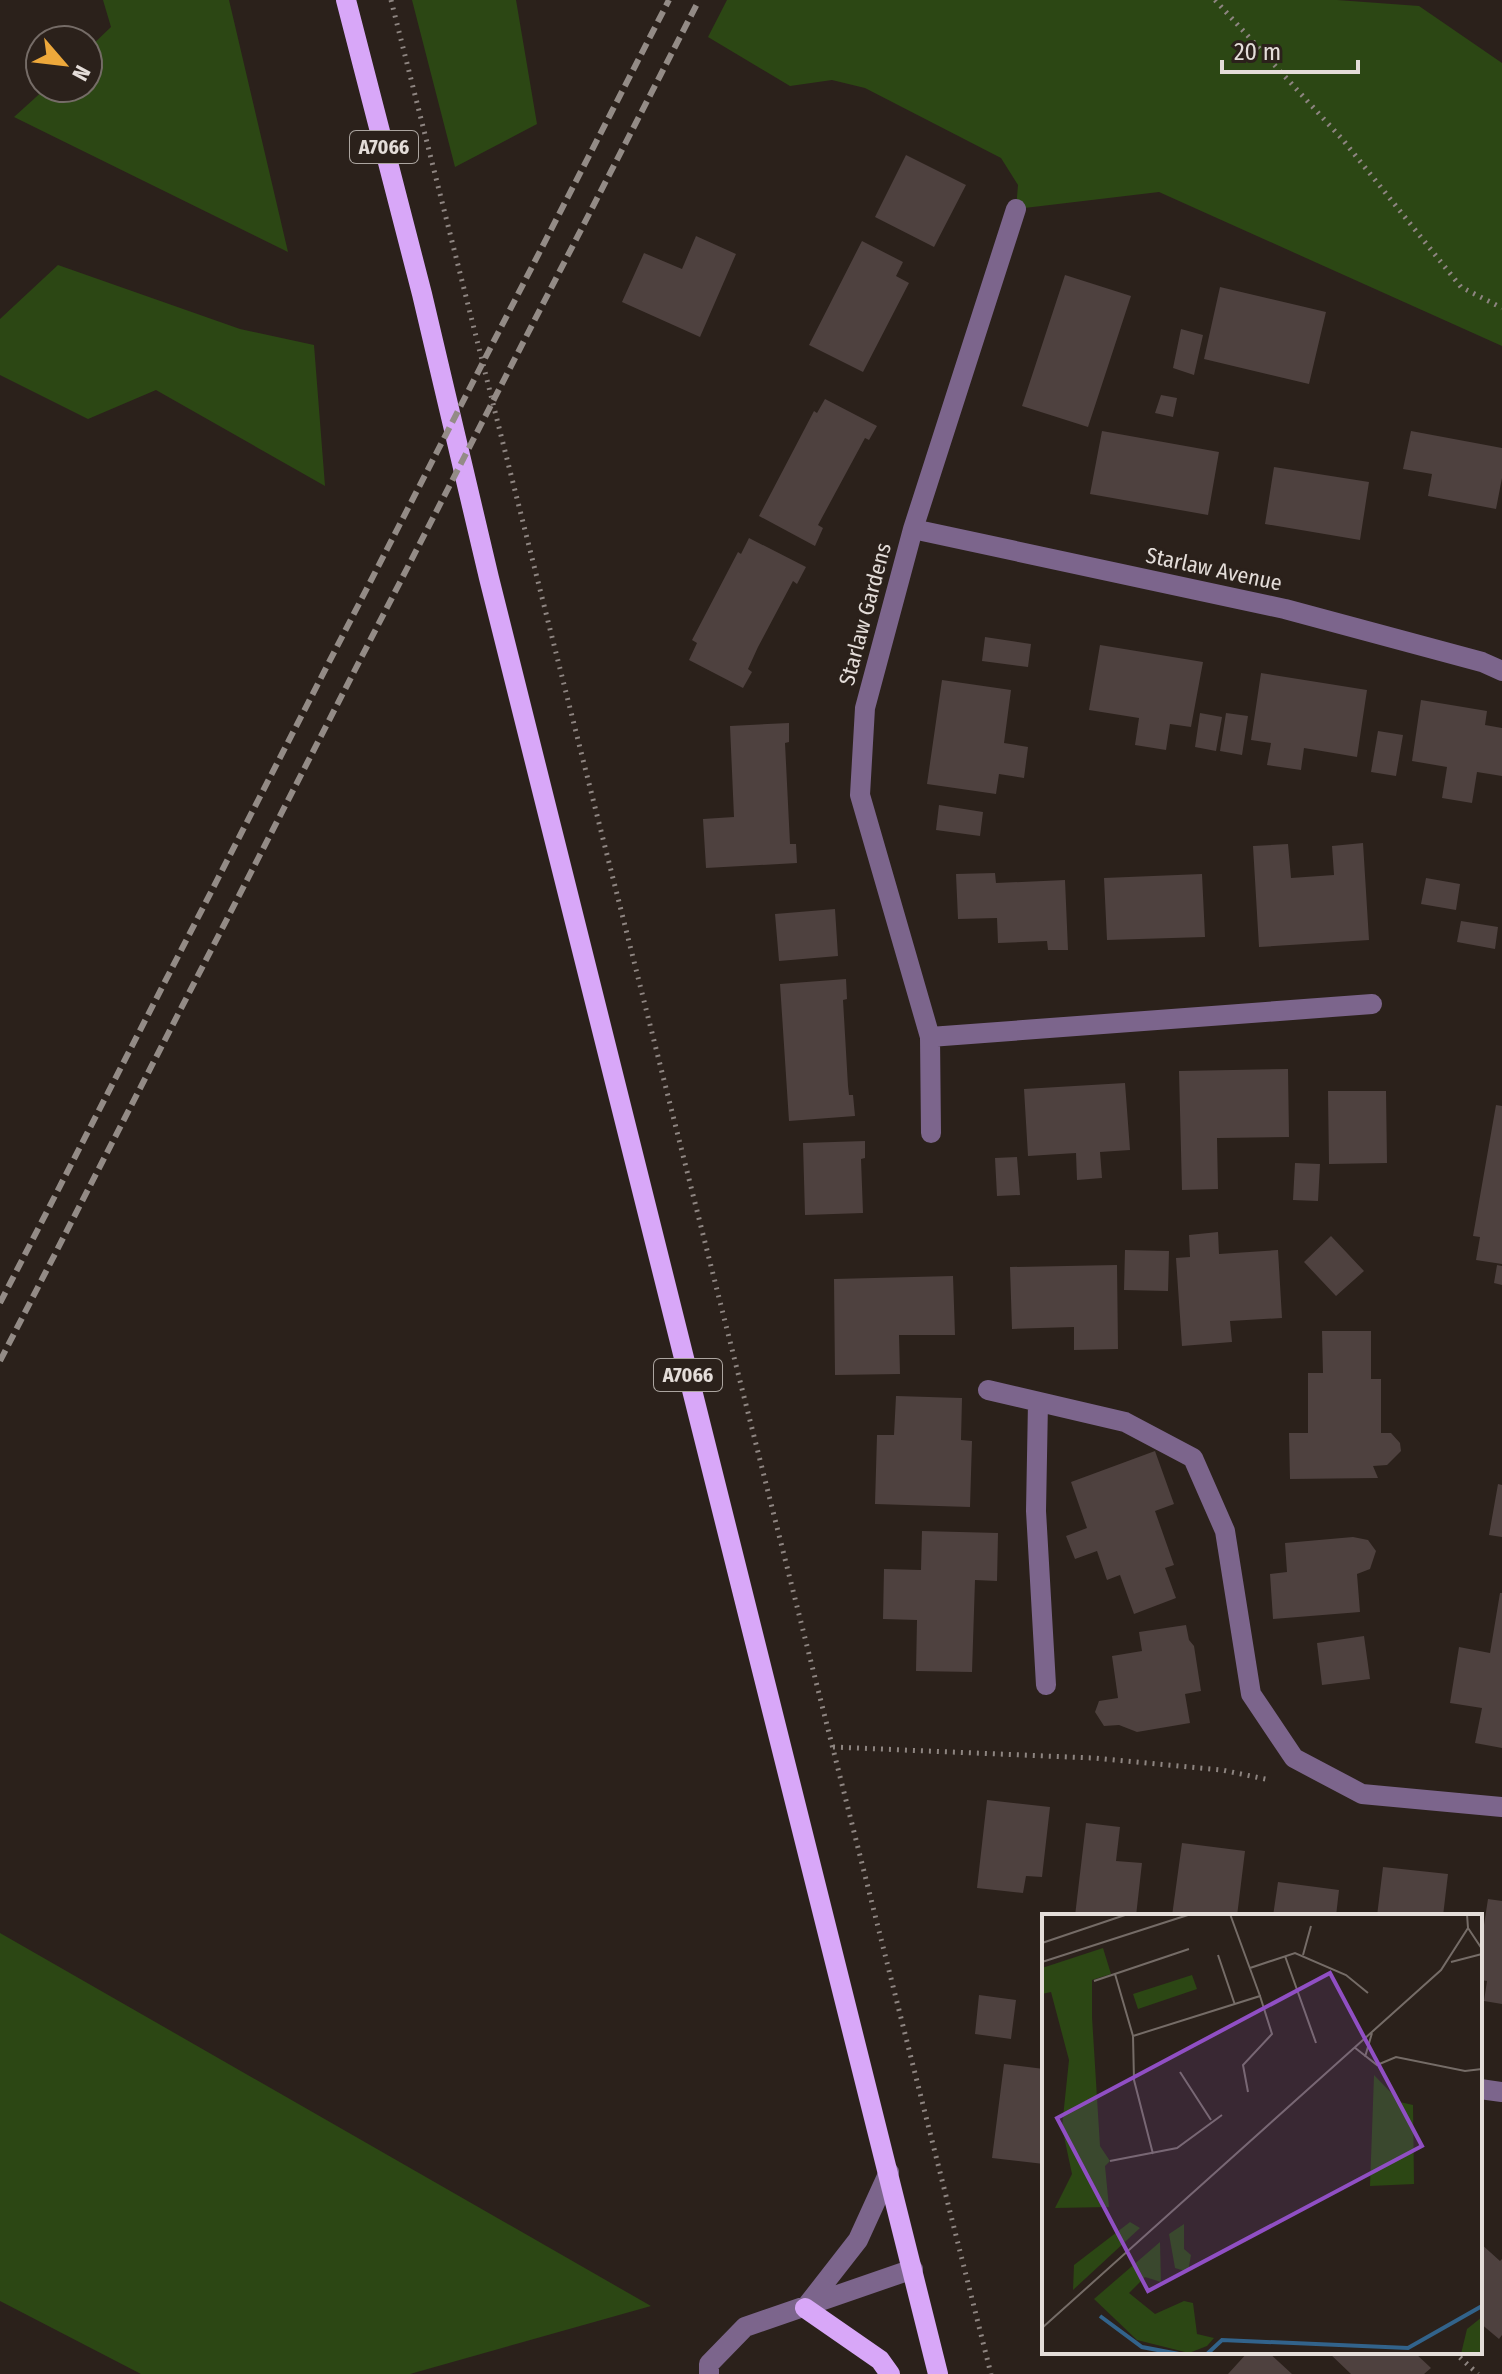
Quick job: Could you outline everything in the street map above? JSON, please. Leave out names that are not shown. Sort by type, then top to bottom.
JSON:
[{"type":"main road","name":"A7066","points":[[346,0],[422,294],[489,578],[938,2374]]},
{"type":"main road","points":[[805,2308],[880,2360],[890,2374]]},
{"type":"street","name":"Starlaw Gardens","points":[[931,1133],[930,1037],[860,795],[865,708],[913,529],[1016,209]]},
{"type":"street","name":"Starlaw Avenue","points":[[913,529],[1285,609],[1482,662],[1502,671]]},
{"type":"street","points":[[930,1037],[1372,1004]]},
{"type":"street","points":[[988,1390],[1125,1422],[1193,1458],[1225,1531],[1251,1694],[1294,1758],[1362,1794],[1502,1807]]},
{"type":"street","points":[[1038,1402],[1036,1511],[1046,1685]]},
{"type":"street","points":[[1482,2089],[1502,2092]]},
{"type":"street","points":[[805,2308],[858,2240],[889,2172]]},
{"type":"street","points":[[709,2374],[709,2364],[745,2327],[913,2269]]},
{"type":"path","points":[[391,0],[991,2374]]},
{"type":"path","points":[[1215,0],[1343,140],[1461,287],[1502,308]]},
{"type":"path","points":[[833,1747],[1093,1758],[1222,1770],[1279,1782]]},
{"type":"path","points":[[1456,2354],[1478,2374]]},
{"type":"green space","points":[[103,0],[229,0],[288,252],[14,117],[28,104],[104,104],[104,34],[111,27]]},
{"type":"green space","points":[[412,0],[516,0],[537,124],[455,167]]},
{"type":"green space","points":[[727,0],[1337,0],[1419,6],[1502,63],[1502,346],[1159,192],[1016,209],[1018,185],[1001,158],[865,88],[832,80],[790,86],[708,37]]},
{"type":"green space","points":[[58,265],[240,329],[314,345],[325,486],[156,390],[88,419],[0,375],[0,319]]},
{"type":"green space","points":[[0,1933],[651,2306],[410,2374],[141,2374],[0,2301]]},
{"type":"building","points":[[906,155],[966,185],[934,247],[875,217]]},
{"type":"building","points":[[696,236],[736,254],[700,337],[622,302],[644,253],[682,269]]},
{"type":"building","points":[[862,241],[903,262],[896,276],[909,283],[863,372],[809,345]]},
{"type":"building","points":[[1065,275],[1131,296],[1088,427],[1022,406]]},
{"type":"building","points":[[1220,287],[1326,312],[1309,384],[1204,359]]},
{"type":"building","points":[[1181,329],[1203,335],[1194,375],[1173,368]]},
{"type":"building","points":[[1161,395],[1177,398],[1173,417],[1155,413]]},
{"type":"building","points":[[825,399],[877,426],[869,440],[865,438],[818,525],[823,528],[815,546],[759,516],[814,411],[817,413]]},
{"type":"building","points":[[1102,431],[1219,452],[1208,515],[1090,494]]},
{"type":"building","points":[[1411,431],[1502,448],[1502,478],[1496,509],[1428,496],[1432,474],[1403,469]]},
{"type":"building","points":[[1274,467],[1369,482],[1360,540],[1265,524]]},
{"type":"building","points":[[749,538],[806,567],[797,584],[793,581],[758,647],[748,669],[752,672],[743,688],[689,660],[697,643],[692,640],[738,552],[741,554]]},
{"type":"building","points":[[985,637],[1031,644],[1028,667],[982,661]]},
{"type":"building","points":[[1100,645],[1203,662],[1191,727],[1170,724],[1166,750],[1135,745],[1139,718],[1089,710]]},
{"type":"building","points":[[1261,673],[1367,690],[1357,757],[1304,748],[1301,770],[1267,765],[1271,743],[1251,740]]},
{"type":"building","points":[[942,680],[1011,690],[1004,743],[1028,747],[1024,778],[999,774],[996,794],[927,784]]},
{"type":"building","points":[[1421,700],[1487,711],[1485,725],[1502,728],[1502,776],[1477,772],[1472,803],[1442,798],[1447,767],[1412,761]]},
{"type":"building","points":[[1200,713],[1222,717],[1216,751],[1195,747]]},
{"type":"building","points":[[1226,713],[1248,716],[1242,755],[1220,751]]},
{"type":"building","points":[[789,723],[789,742],[785,743],[790,844],[796,844],[797,863],[706,868],[703,819],[734,817],[730,726]]},
{"type":"building","points":[[1378,731],[1403,735],[1396,776],[1371,772]]},
{"type":"building","points":[[939,805],[983,812],[980,836],[936,830]]},
{"type":"building","points":[[1363,843],[1369,940],[1259,947],[1253,846],[1288,844],[1291,878],[1334,875],[1332,846]]},
{"type":"building","points":[[995,873],[996,883],[1065,880],[1068,950],[1048,950],[1047,941],[998,943],[997,918],[958,919],[956,874]]},
{"type":"building","points":[[1202,874],[1205,937],[1107,940],[1104,878]]},
{"type":"building","points":[[1426,878],[1460,884],[1456,910],[1421,904]]},
{"type":"building","points":[[835,909],[838,956],[779,961],[775,914]]},
{"type":"building","points":[[1461,921],[1498,927],[1495,949],[1457,942]]},
{"type":"building","points":[[846,979],[847,999],[843,1000],[848,1086],[849,1095],[853,1095],[855,1116],[789,1121],[780,984]]},
{"type":"building","points":[[1288,1069],[1289,1137],[1217,1138],[1218,1189],[1182,1190],[1179,1071]]},
{"type":"building","points":[[1125,1083],[1130,1150],[1100,1152],[1102,1178],[1077,1180],[1076,1153],[1028,1156],[1024,1089]]},
{"type":"building","points":[[1328,1091],[1386,1091],[1387,1163],[1329,1164]]},
{"type":"building","points":[[1496,1105],[1502,1106],[1502,1264],[1476,1260],[1480,1237],[1473,1236]]},
{"type":"building","points":[[865,1141],[865,1158],[861,1159],[863,1213],[805,1215],[803,1143]]},
{"type":"building","points":[[1017,1157],[1020,1195],[997,1196],[995,1158]]},
{"type":"building","points":[[1295,1163],[1320,1164],[1318,1201],[1293,1200]]},
{"type":"building","points":[[1218,1232],[1219,1254],[1278,1250],[1282,1318],[1230,1321],[1232,1342],[1182,1346],[1176,1258],[1190,1257],[1189,1235]]},
{"type":"building","points":[[1331,1236],[1364,1271],[1336,1296],[1304,1262]]},
{"type":"building","points":[[1125,1250],[1169,1251],[1168,1291],[1124,1290]]},
{"type":"building","points":[[1117,1265],[1118,1349],[1074,1350],[1074,1327],[1012,1329],[1010,1267]]},
{"type":"building","points":[[1497,1265],[1502,1266],[1502,1285],[1494,1283]]},
{"type":"building","points":[[953,1276],[955,1335],[899,1335],[900,1374],[835,1375],[834,1279]]},
{"type":"building","points":[[1322,1331],[1371,1331],[1371,1379],[1381,1379],[1381,1433],[1391,1433],[1400,1443],[1401,1451],[1387,1465],[1373,1466],[1378,1478],[1290,1479],[1289,1433],[1308,1433],[1308,1373],[1323,1373]]},
{"type":"building","points":[[896,1396],[962,1398],[961,1440],[972,1441],[970,1507],[875,1504],[877,1435],[894,1435]]},
{"type":"building","points":[[1155,1451],[1174,1504],[1155,1511],[1174,1565],[1165,1568],[1176,1598],[1134,1614],[1120,1575],[1107,1580],[1097,1551],[1075,1559],[1066,1536],[1087,1528],[1071,1482]]},
{"type":"building","points":[[1498,1484],[1502,1485],[1502,1537],[1489,1535]]},
{"type":"building","points":[[922,1531],[998,1533],[997,1581],[975,1580],[972,1672],[916,1671],[917,1620],[883,1619],[884,1569],[921,1570]]},
{"type":"building","points":[[1353,1537],[1368,1540],[1376,1551],[1370,1569],[1357,1574],[1360,1612],[1273,1619],[1270,1574],[1287,1572],[1285,1543]]},
{"type":"building","points":[[1500,1593],[1502,1748],[1475,1743],[1482,1708],[1450,1703],[1459,1647],[1490,1653]]},
{"type":"building","points":[[1186,1625],[1189,1640],[1194,1646],[1201,1691],[1185,1694],[1190,1723],[1137,1732],[1119,1725],[1104,1726],[1095,1712],[1099,1701],[1118,1698],[1112,1656],[1142,1651],[1139,1632]]},
{"type":"building","points":[[1364,1636],[1370,1679],[1322,1685],[1317,1643]]},
{"type":"building","points":[[987,1800],[1050,1807],[1042,1877],[1026,1876],[1023,1893],[977,1888]]},
{"type":"building","points":[[1086,1823],[1120,1827],[1116,1861],[1142,1863],[1136,1914],[1075,1914]]},
{"type":"building","points":[[1182,1843],[1245,1851],[1237,1914],[1172,1914]]},
{"type":"building","points":[[1383,1867],[1448,1874],[1443,1914],[1377,1914]]},
{"type":"building","points":[[1278,1882],[1339,1890],[1336,1914],[1273,1914]]},
{"type":"building","points":[[1488,1899],[1502,1901],[1502,2004],[1484,2001],[1487,1981],[1482,1980],[1482,1938]]},
{"type":"building","points":[[979,1995],[1016,2000],[1011,2039],[975,2034]]},
{"type":"building","points":[[1004,2064],[1042,2069],[1042,2164],[992,2158]]},
{"type":"building","points":[[1482,2245],[1500,2261],[1502,2259],[1502,2335],[1499,2339],[1482,2325]]},
{"type":"building","points":[[1246,2354],[1270,2354],[1292,2374],[1228,2374]]},
{"type":"building","points":[[1330,2354],[1416,2354],[1431,2368],[1424,2374],[1351,2374]]},
{"type":"railway","points":[[0,1303],[669,0]]},
{"type":"railway","points":[[0,1361],[699,0]]}]
